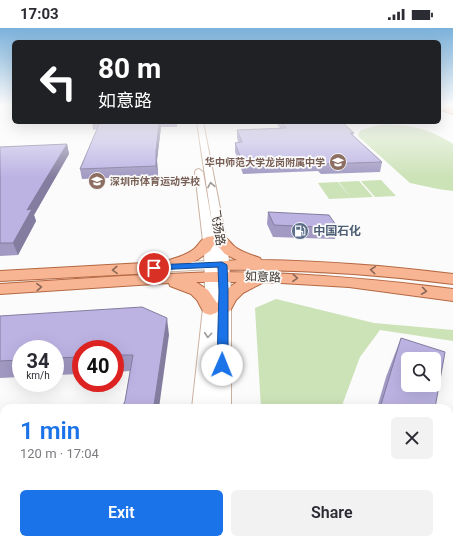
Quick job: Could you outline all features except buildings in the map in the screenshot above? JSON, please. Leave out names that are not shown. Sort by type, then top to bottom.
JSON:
[{"type":"main road","points":[[154,274],[200,252],[214,240],[224,245],[236,255],[270,271]]},
{"type":"main road","name":"如意路","points":[[0,276],[364,269],[453,279]]},
{"type":"main road","points":[[154,274],[196,289],[217,308],[231,293],[238,288],[256,280],[270,271]]},
{"type":"main road","name":"如意路","points":[[270,271],[453,295]]},
{"type":"main road","name":"如意路","points":[[0,289],[154,274]]},
{"type":"street","name":"飞扬路","points":[[193,129],[214,240]]},
{"type":"street","name":"飞扬路","points":[[201,129],[217,271],[221,404]]},
{"type":"street","name":"飞扬路","points":[[203,404],[217,308]]},
{"type":"green space","points":[[421,129],[435,134],[453,144],[453,191],[410,183],[359,137],[358,134],[361,130]]},
{"type":"green space","points":[[381,180],[396,196],[375,197],[361,181]]},
{"type":"green space","points":[[359,181],[373,197],[351,198],[339,182]]},
{"type":"green space","points":[[338,182],[351,198],[329,199],[318,183]]},
{"type":"green space","points":[[276,299],[374,323],[453,330],[453,341],[380,330],[360,357],[342,404],[261,404],[255,308]]},
{"type":"place","name":"华中师范大学龙岗附属中学","points":[[338,162]]},
{"type":"place","name":"深圳市体育运动学校","points":[[97,181]]},
{"type":"place","name":"中国石化","points":[[300,231]]},
{"type":"route","points":[[154,268],[222,265],[224,291],[222,365]]}]
